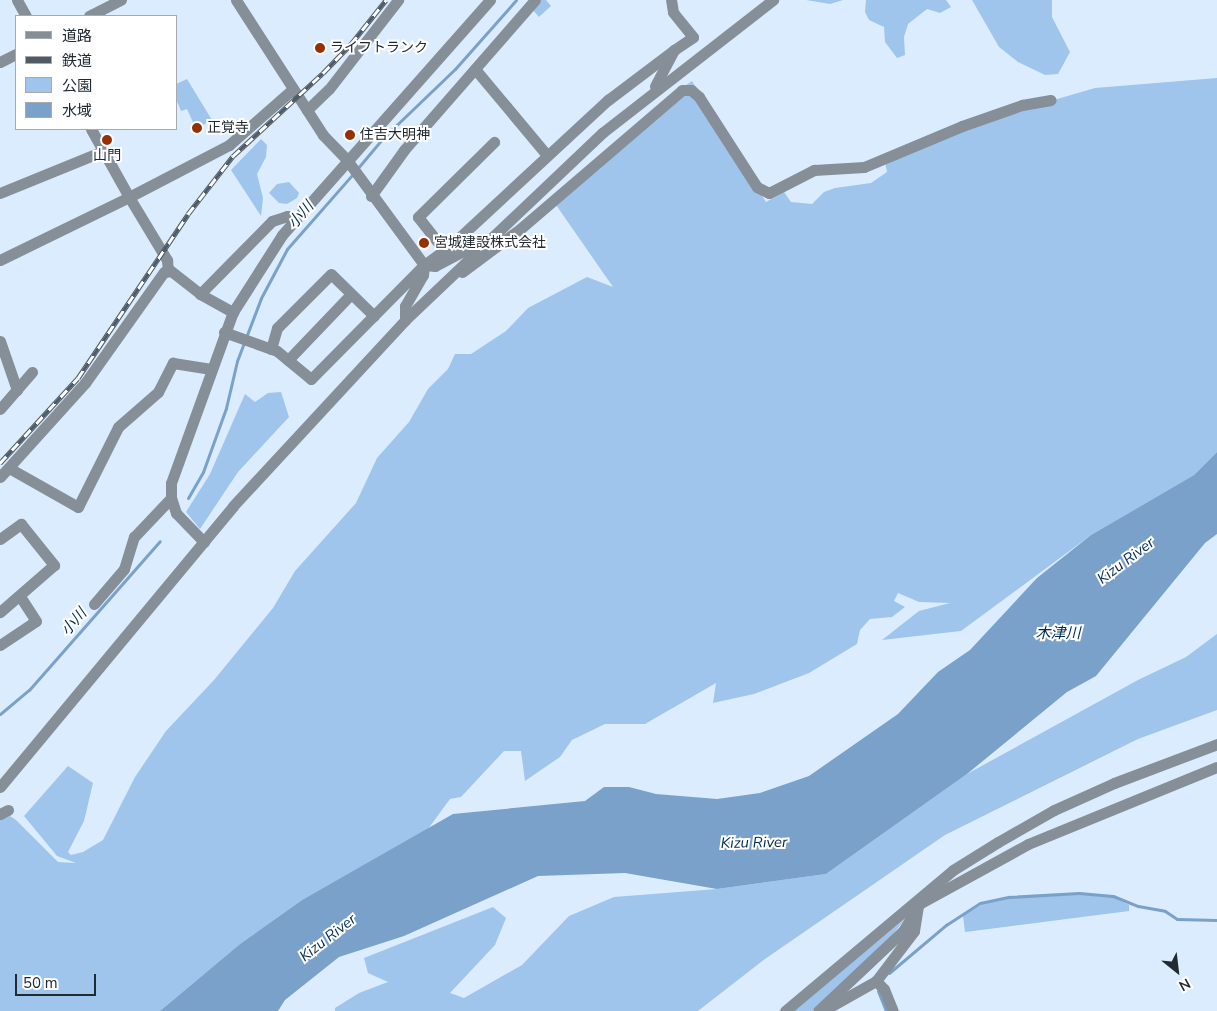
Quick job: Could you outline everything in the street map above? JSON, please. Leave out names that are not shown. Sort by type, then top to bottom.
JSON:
[{"type":"street","points":[[17,0],[25,15]]},
{"type":"street","points":[[91,15],[121,0]]},
{"type":"street","points":[[236,0],[292,89],[424,265],[423,275],[404,306],[405,320]]},
{"type":"street","points":[[204,542],[180,520],[171,498],[174,474],[210,369],[233,312],[266,256],[294,222],[348,164],[490,0]]},
{"type":"street","points":[[369,192],[535,0]]},
{"type":"street","points":[[224,332],[266,347],[288,360],[311,379],[424,265],[444,250],[546,154],[674,50],[693,37],[673,12],[671,0]]},
{"type":"street","points":[[0,787],[204,542],[300,432],[405,320],[554,175],[652,92],[773,0]]},
{"type":"street","points":[[307,110],[334,82],[393,2]]},
{"type":"street","points":[[652,92],[674,50]]},
{"type":"street","points":[[0,62],[15,54]]},
{"type":"street","points":[[475,69],[546,154]]},
{"type":"street","points":[[0,260],[129,197],[229,145],[292,89]]},
{"type":"street","points":[[443,283],[520,229],[682,90],[691,90],[700,97],[757,187],[769,193],[814,170],[864,166],[962,126],[1022,105],[1050,100]]},
{"type":"street","points":[[92,130],[167,260],[168,271],[200,294],[233,312]]},
{"type":"street","points":[[444,250],[418,217],[494,142]]},
{"type":"street","points":[[0,193],[103,151]]},
{"type":"street","points":[[200,294],[272,222],[287,216],[294,222]]},
{"type":"street","points":[[424,265],[435,266],[461,252],[480,246]]},
{"type":"street","points":[[0,477],[85,383],[162,274],[168,271]]},
{"type":"street","points":[[266,347],[277,328],[330,274],[374,316]]},
{"type":"street","points":[[288,360],[351,294]]},
{"type":"street","points":[[0,341],[18,390]]},
{"type":"street","points":[[9,468],[78,508],[118,427],[158,392],[173,363],[210,369]]},
{"type":"street","points":[[0,409],[32,372]]},
{"type":"street","points":[[94,604],[124,568],[134,537],[171,498]]},
{"type":"street","points":[[0,539],[20,524],[54,565],[0,612]]},
{"type":"street","points":[[0,644],[36,621],[20,596]]},
{"type":"street","points":[[785,1011],[953,870],[1054,810],[1114,783],[1217,744]]},
{"type":"street","points":[[818,1011],[903,930],[917,902],[1028,844],[1217,767]]},
{"type":"street","points":[[822,1011],[876,981],[914,931],[917,902]]},
{"type":"street","points":[[876,981],[884,989],[893,1011]]},
{"type":"green space","points":[[538,0],[546,0],[551,6],[539,17],[531,8]]},
{"type":"green space","points":[[806,0],[843,0],[830,4]]},
{"type":"green space","points":[[866,0],[946,0],[951,7],[940,13],[927,9],[908,24],[904,37],[905,55],[897,58],[885,42],[884,27],[869,20],[865,12]]},
{"type":"green space","points":[[972,0],[1052,0],[1052,17],[1070,52],[1058,74],[1045,75],[1018,62],[999,47]]},
{"type":"green space","points":[[1217,78],[1217,452],[1194,475],[1091,535],[961,631],[882,640],[919,611],[950,603],[919,602],[898,593],[894,601],[905,607],[892,617],[870,619],[860,630],[857,644],[809,673],[754,694],[713,703],[716,683],[645,724],[605,724],[572,740],[560,757],[525,781],[521,751],[504,751],[461,797],[450,799],[428,829],[302,900],[240,944],[160,1011],[0,1011],[0,820],[10,816],[58,862],[76,863],[57,856],[24,816],[68,766],[93,783],[84,821],[68,852],[71,855],[83,852],[103,840],[135,777],[166,731],[214,680],[273,608],[295,571],[356,503],[377,458],[409,422],[428,389],[448,369],[455,354],[471,354],[506,331],[528,308],[587,277],[613,287],[554,202],[676,92],[692,81],[766,202],[784,192],[791,202],[812,204],[824,192],[835,188],[871,183],[887,172],[885,162],[988,119],[1095,88]]},
{"type":"green space","points":[[187,79],[212,120],[196,129],[187,109],[181,111],[178,104],[178,83]]},
{"type":"green space","points":[[261,139],[267,145],[266,157],[257,174],[263,198],[261,216],[231,170]]},
{"type":"green space","points":[[289,182],[299,193],[297,198],[287,204],[279,203],[269,193],[277,184]]},
{"type":"green space","points":[[281,392],[289,417],[238,472],[200,529],[186,512],[210,474],[245,394],[255,402],[268,393]]},
{"type":"green space","points":[[1217,634],[1217,710],[1138,739],[945,835],[765,959],[698,1011],[335,1011],[335,1008],[359,993],[388,982],[368,973],[364,958],[493,907],[506,918],[495,945],[450,993],[464,998],[522,965],[569,916],[614,897],[717,889],[826,874],[967,774],[1138,680],[1186,657]]},
{"type":"green space","points":[[1078,894],[1113,897],[1129,905],[1129,911],[965,932],[963,916],[983,904],[1011,898]]},
{"type":"green space","points":[[905,919],[886,943],[812,1011],[792,1011]]},
{"type":"water","name":"木津川","points":[[1217,452],[1217,534],[1205,543],[1096,676],[1067,692],[967,774],[826,874],[717,889],[625,873],[538,876],[404,936],[339,957],[285,1000],[278,1011],[160,1011],[240,944],[302,900],[453,814],[585,801],[604,787],[629,787],[656,794],[717,799],[760,793],[809,776],[898,714],[938,672],[970,650],[1037,578],[1091,535],[1194,475]]},
{"type":"waterway","name":"小川","points":[[357,169],[383,138],[455,69],[516,0]]},
{"type":"waterway","name":"小川","points":[[188,498],[203,472],[226,408],[237,361],[261,298],[287,249],[353,174]]},
{"type":"waterway","name":"小川","points":[[0,714],[29,690],[160,541]]},
{"type":"waterway","points":[[889,973],[946,925],[980,903],[1009,897],[1079,893],[1113,896],[1138,906],[1165,911],[1177,919],[1217,920]]},
{"type":"waterway","points":[[878,991],[886,1011]]},
{"type":"railway","points":[[0,463],[78,378],[188,214],[233,156],[323,73],[351,44],[386,0]]},
{"type":"place","name":"ライフトランク","points":[[320,48]]},
{"type":"place","name":"正覚寺","points":[[197,128]]},
{"type":"place","name":"住吉大明神","points":[[350,135]]},
{"type":"place","name":"山門","points":[[107,140]]},
{"type":"place","name":"宮城建設株式会社","points":[[424,243]]},
{"type":"water label","name":"Kizu River","points":[[1126,561]]},
{"type":"water label","name":"Kizu River","points":[[754,843]]},
{"type":"water label","name":"Kizu River","points":[[328,938]]}]
